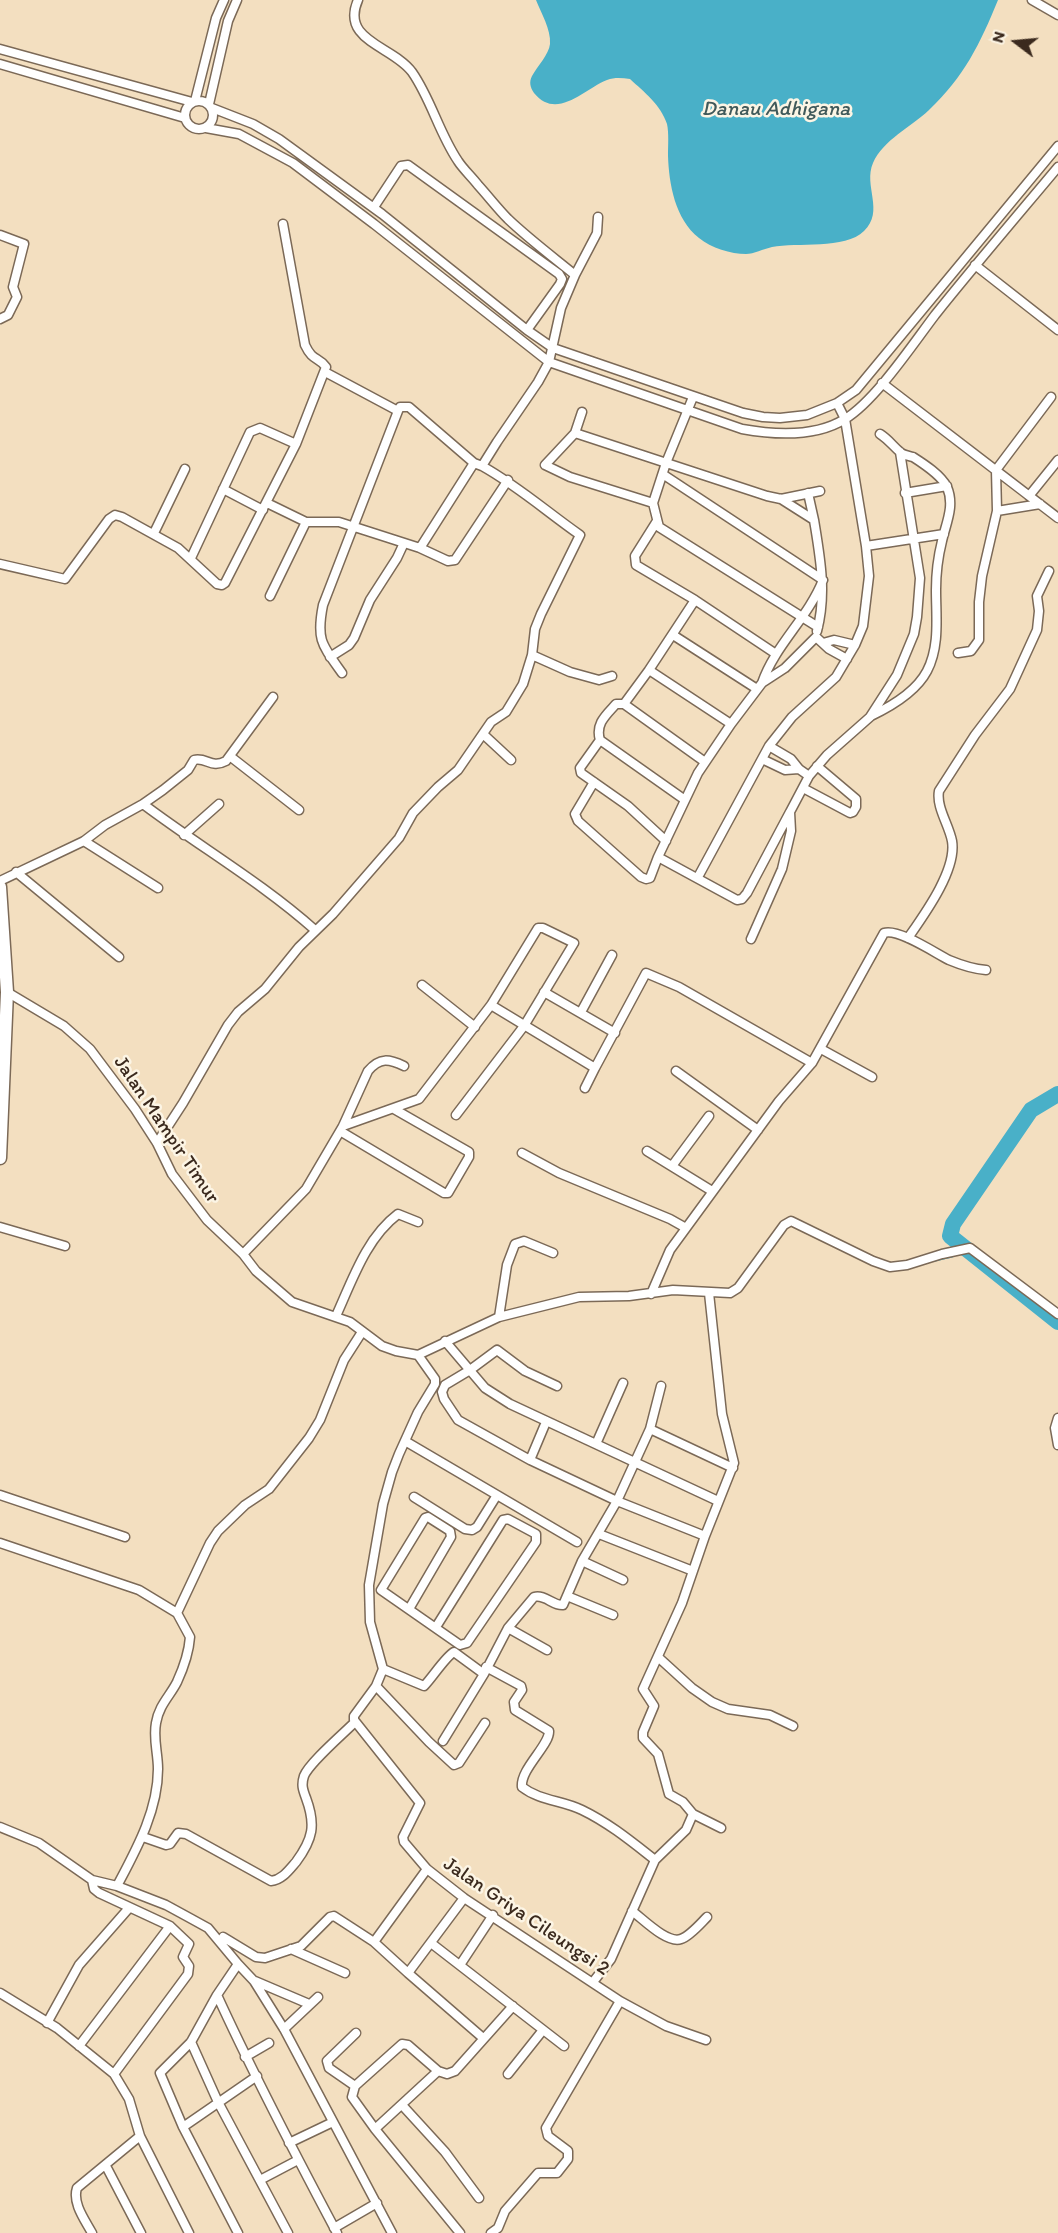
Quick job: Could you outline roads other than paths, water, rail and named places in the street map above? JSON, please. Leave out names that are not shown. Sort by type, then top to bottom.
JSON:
[{"type":"street","points":[[224,0],[216,18],[194,101],[185,112],[185,118],[192,128],[239,134],[293,164],[374,224],[549,362],[742,429],[775,434],[810,430],[845,419],[872,395],[975,265],[1056,169],[1044,163]]},
{"type":"street","points":[[206,128],[213,120],[211,106],[228,21],[237,0]]},
{"type":"street","points":[[358,0],[354,15],[357,28],[363,35],[405,64],[412,72],[422,87],[427,102],[458,161],[508,219],[574,275]]},
{"type":"street","points":[[1032,0],[1058,15]]},
{"type":"street","points":[[0,49],[194,101],[204,101],[253,124],[279,139],[374,207],[527,330],[553,348],[743,413],[780,418],[807,415],[837,403],[856,390],[1058,146]]},
{"type":"street","points":[[0,64],[185,118]]},
{"type":"street","points":[[374,207],[401,166],[408,165],[559,274],[562,279],[560,285],[527,330]]},
{"type":"street","points":[[374,224],[382,214]]},
{"type":"street","points":[[420,548],[478,465],[497,442],[549,362],[561,308],[574,275],[597,233],[598,217]]},
{"type":"street","points":[[0,564],[65,579],[112,517],[122,517],[169,542],[191,558],[217,584],[224,585],[296,444],[325,372],[325,365],[311,357],[305,345],[283,224]]},
{"type":"street","points":[[0,235],[24,244],[13,287],[17,297],[8,315],[0,319]]},
{"type":"street","points":[[975,265],[1058,330]]},
{"type":"street","points":[[325,372],[398,411]]},
{"type":"street","points":[[882,383],[1058,518]]},
{"type":"street","points":[[693,397],[666,463],[664,476],[653,503],[657,521],[663,531],[818,627]]},
{"type":"street","points":[[958,653],[971,651],[979,640],[981,576],[997,512],[996,470],[1052,397]]},
{"type":"street","points":[[698,877],[769,746],[792,717],[836,677],[855,645],[863,626],[869,576],[866,546],[845,419],[837,403]]},
{"type":"street","points":[[157,1143],[238,1012],[266,989],[315,930],[333,914],[399,838],[413,813],[458,770],[491,723],[506,712],[518,695],[532,655],[535,629],[580,535],[508,480],[478,465],[409,408],[400,407],[353,526],[324,605],[319,627],[321,640],[342,673]]},
{"type":"street","points":[[582,412],[575,433],[546,465],[570,477],[653,503]]},
{"type":"street","points":[[191,558],[252,430],[260,428],[296,444]]},
{"type":"street","points":[[575,433],[741,489],[781,499],[814,519]]},
{"type":"street","points":[[658,857],[737,900],[742,899],[802,788],[817,766],[827,754],[870,717],[892,706],[920,683],[928,669],[937,634],[937,568],[950,513],[950,498],[946,486],[924,465],[900,452],[895,445],[880,434]]},
{"type":"street","points":[[870,717],[897,675],[914,634],[917,617],[920,578],[900,452]]},
{"type":"street","points":[[1029,496],[1058,460]]},
{"type":"street","points":[[154,533],[185,469]]},
{"type":"street","points":[[664,476],[823,580]]},
{"type":"street","points":[[223,489],[306,522],[339,522],[420,548],[448,561],[455,560],[508,480]]},
{"type":"street","points":[[905,493],[946,486]]},
{"type":"street","points":[[781,499],[820,491]]},
{"type":"street","points":[[808,493],[823,580],[822,614],[818,627],[820,640],[829,649],[847,659]]},
{"type":"street","points":[[997,512],[1040,504]]},
{"type":"street","points":[[657,521],[635,556],[635,563],[776,654]]},
{"type":"street","points":[[270,596],[306,522]]},
{"type":"street","points":[[866,546],[944,534]]},
{"type":"street","points":[[330,657],[350,645],[370,600],[393,566],[404,543]]},
{"type":"street","points":[[908,938],[935,898],[953,854],[948,826],[939,801],[939,791],[975,735],[1010,689],[1037,630],[1039,611],[1037,596],[1049,571]]},
{"type":"street","points":[[594,782],[575,814],[578,822],[646,879],[650,878],[705,762],[759,686],[766,670],[803,617],[823,580]]},
{"type":"street","points":[[624,704],[695,600]]},
{"type":"street","points":[[673,635],[759,686]]},
{"type":"street","points":[[759,686],[820,640],[834,640],[855,645]]},
{"type":"street","points":[[532,655],[570,672],[599,680],[612,676]]},
{"type":"street","points":[[649,670],[731,724]]},
{"type":"street","points":[[0,881],[84,841],[113,819],[143,804],[188,770],[194,760],[220,764],[231,757],[273,697]]},
{"type":"street","points":[[685,800],[600,740],[597,733],[599,724],[616,704],[624,704],[705,762]]},
{"type":"street","points":[[483,734],[511,760]]},
{"type":"street","points":[[600,740],[580,768],[583,775],[635,812],[666,841]]},
{"type":"street","points":[[769,746],[791,759],[809,776]]},
{"type":"street","points":[[231,757],[299,810]]},
{"type":"street","points":[[762,759],[785,770],[799,769]]},
{"type":"street","points":[[802,788],[850,813],[853,812],[857,805],[856,799],[817,766]]},
{"type":"street","points":[[143,804],[184,836],[286,904],[315,930]]},
{"type":"street","points":[[184,836],[219,804]]},
{"type":"street","points":[[751,939],[782,869],[791,831],[790,812]]},
{"type":"street","points":[[84,841],[158,888]]},
{"type":"street","points":[[16,872],[119,957]]},
{"type":"street","points":[[0,887],[7,992],[3,1036],[0,1158]]},
{"type":"street","points":[[342,1128],[419,1099],[491,1005],[540,927],[574,943],[524,1026],[456,1116]]},
{"type":"street","points":[[651,1294],[670,1250],[779,1101],[812,1064],[884,933],[890,931],[972,969],[986,970]]},
{"type":"street","points":[[581,1012],[612,956]]},
{"type":"street","points":[[585,1088],[646,973],[679,987],[812,1064]]},
{"type":"street","points":[[422,985],[475,1027]]},
{"type":"street","name":"Jalan Mampir Timur","points":[[7,992],[64,1026],[90,1049],[157,1143],[172,1174],[207,1220],[243,1254],[256,1271],[292,1302],[350,1322],[382,1346],[418,1355]]},
{"type":"street","points":[[544,992],[615,1033]]},
{"type":"street","points":[[491,1005],[595,1068]]},
{"type":"street","points":[[821,1048],[872,1077]]},
{"type":"street","points":[[243,1254],[306,1189],[342,1128],[368,1071],[373,1065],[380,1060],[388,1059],[404,1066]]},
{"type":"street","points":[[676,1071],[758,1130]]},
{"type":"street","points":[[342,1128],[444,1193],[448,1193],[469,1157],[469,1152],[394,1108]]},
{"type":"street","points":[[672,1166],[709,1116]]},
{"type":"street","points":[[647,1151],[712,1191]]},
{"type":"street","points":[[522,1153],[560,1173],[670,1219],[686,1228]]},
{"type":"street","points":[[336,1316],[364,1257],[390,1220],[398,1214],[418,1222]]},
{"type":"street","points":[[143,1837],[166,1845],[170,1844],[178,1833],[186,1834],[271,1881],[276,1880],[294,1864],[308,1845],[313,1823],[302,1789],[306,1772],[355,1722],[354,1716],[376,1686],[383,1669],[370,1622],[369,1585],[383,1504],[392,1472],[405,1441],[435,1384],[435,1379],[418,1355],[499,1317],[579,1297],[651,1294],[673,1290],[730,1293],[738,1288],[784,1225],[791,1221],[873,1262],[890,1267],[907,1265],[965,1248],[973,1250],[1058,1314]]},
{"type":"street","points":[[0,1227],[65,1246]]},
{"type":"street","points":[[499,1317],[507,1265],[515,1244],[524,1241],[554,1253]]},
{"type":"street","points":[[709,1293],[722,1414],[734,1459],[733,1468],[718,1501],[682,1603],[643,1689],[654,1706],[643,1732],[643,1738],[656,1749],[669,1794],[686,1804],[693,1814],[721,1828]]},
{"type":"street","points":[[177,1613],[218,1531],[244,1506],[269,1489],[309,1438],[320,1420],[344,1360],[362,1332]]},
{"type":"street","points":[[445,1341],[485,1388],[510,1404],[718,1501]]},
{"type":"street","points":[[557,1386],[525,1371],[497,1350],[445,1385],[442,1392],[444,1400],[458,1420],[530,1460],[617,1501],[705,1536]]},
{"type":"street","points":[[596,1444],[623,1383]]},
{"type":"street","points":[[443,1741],[508,1628],[536,1596],[541,1596],[561,1606],[582,1561],[617,1501],[650,1429],[662,1386]]},
{"type":"street","points":[[1058,1418],[1055,1428],[1058,1446]]},
{"type":"street","points":[[530,1460],[546,1422]]},
{"type":"street","points":[[650,1429],[733,1468]]},
{"type":"street","points":[[405,1441],[577,1542]]},
{"type":"street","points":[[0,1495],[124,1537]]},
{"type":"street","points":[[414,1497],[465,1529],[472,1530],[477,1527],[496,1495]]},
{"type":"street","points":[[381,1590],[423,1519],[428,1517],[450,1531],[451,1537],[409,1609]]},
{"type":"street","points":[[369,1585],[381,1590],[460,1645],[468,1642],[536,1542],[536,1534],[508,1519],[503,1520],[436,1627]]},
{"type":"street","points":[[599,1534],[693,1571]]},
{"type":"street","points":[[0,1543],[139,1590],[177,1613],[190,1637],[177,1683],[165,1699],[156,1722],[154,1744],[158,1769],[154,1799],[143,1837],[117,1886]]},
{"type":"street","points":[[582,1561],[623,1580]]},
{"type":"street","points":[[567,1596],[613,1615]]},
{"type":"street","points":[[508,1628],[547,1650]]},
{"type":"street","points":[[383,1669],[424,1686],[437,1673],[451,1653],[460,1654],[485,1670],[521,1686],[521,1691],[514,1702],[514,1710],[549,1731],[548,1738],[537,1752],[522,1781],[522,1787],[541,1798],[582,1810],[621,1833],[655,1860]]},
{"type":"street","points":[[658,1657],[692,1688],[712,1702],[728,1709],[770,1715],[794,1726]]},
{"type":"street","points":[[376,1686],[454,1765],[459,1763],[485,1723]]},
{"type":"street","name":"Jalan Griya Cileungsi 2","points":[[355,1722],[420,1803],[403,1837],[404,1842],[427,1869],[464,1898],[620,2001],[666,2026],[706,2040]]},
{"type":"street","points":[[593,1982],[611,1959],[655,1860],[686,1830],[693,1814]]},
{"type":"street","points":[[0,1827],[39,1843],[92,1880],[117,1886],[166,1905],[208,1928],[254,1981],[284,2029],[392,2233]]},
{"type":"street","points":[[375,1942],[427,1869]]},
{"type":"street","points":[[92,1880],[94,1888],[99,1893],[170,1926],[189,1942],[183,1957],[190,1969],[114,2074]]},
{"type":"street","points":[[408,1973],[464,1898]]},
{"type":"street","points":[[47,2023],[79,1965],[129,1908]]},
{"type":"street","points":[[632,1911],[665,1937],[674,1940],[684,1938],[707,1917]]},
{"type":"street","points":[[460,1965],[493,1915]]},
{"type":"street","points":[[223,1937],[261,1959],[301,1946],[330,1917],[334,1916],[375,1942],[483,2038]]},
{"type":"street","points":[[79,2046],[170,1926]]},
{"type":"street","points":[[431,1943],[564,2046]]},
{"type":"street","points":[[291,1949],[345,1972]]},
{"type":"street","points":[[238,1964],[217,1995],[191,2042],[160,2073],[183,2127],[238,2233]]},
{"type":"street","points":[[254,1981],[309,2004]]},
{"type":"street","points":[[0,1993],[47,2023],[114,2074],[129,2099],[140,2136],[189,2233]]},
{"type":"street","points":[[217,1995],[245,2057],[257,2076],[335,2231],[377,2203]]},
{"type":"street","points":[[284,2029],[318,1997]]},
{"type":"street","points":[[491,2233],[498,2228],[505,2211],[538,2174],[557,2173],[568,2159],[568,2151],[547,2134],[548,2123],[620,2001]]},
{"type":"street","points":[[460,2233],[375,2129],[352,2097],[355,2086],[402,2044],[408,2045],[438,2071],[447,2074],[455,2071],[513,2006]]},
{"type":"street","points":[[508,2074],[543,2030]]},
{"type":"street","points":[[355,2086],[329,2068],[327,2061],[356,2034]]},
{"type":"street","points":[[191,2042],[218,2102],[288,2233]]},
{"type":"street","points":[[245,2057],[269,2043]]},
{"type":"street","points":[[375,2129],[438,2071]]},
{"type":"street","points":[[183,2127],[257,2076]]},
{"type":"street","points":[[402,2105],[445,2152],[478,2198]]},
{"type":"street","points":[[289,2143],[333,2122]]},
{"type":"street","points":[[92,2233],[76,2202],[77,2188],[140,2136]]},
{"type":"street","points":[[261,2180],[298,2160]]},
{"type":"street","points":[[106,2166],[141,2233]]},
{"type":"water","name":"Danau Adhigana","points":[[536,0],[998,0],[970,59],[952,85],[929,110],[883,147],[873,163],[870,181],[873,215],[864,231],[845,241],[772,247],[740,254],[709,245],[699,238],[684,221],[675,200],[670,178],[667,124],[656,105],[630,79],[607,80],[561,104],[543,101],[534,93],[530,84],[531,78],[550,44],[547,27]]},
{"type":"waterway","points":[[1058,1094],[1031,1110],[953,1224],[950,1236],[1058,1322]]},
{"type":"waterway","points":[[935,1260],[952,1256]]}]
